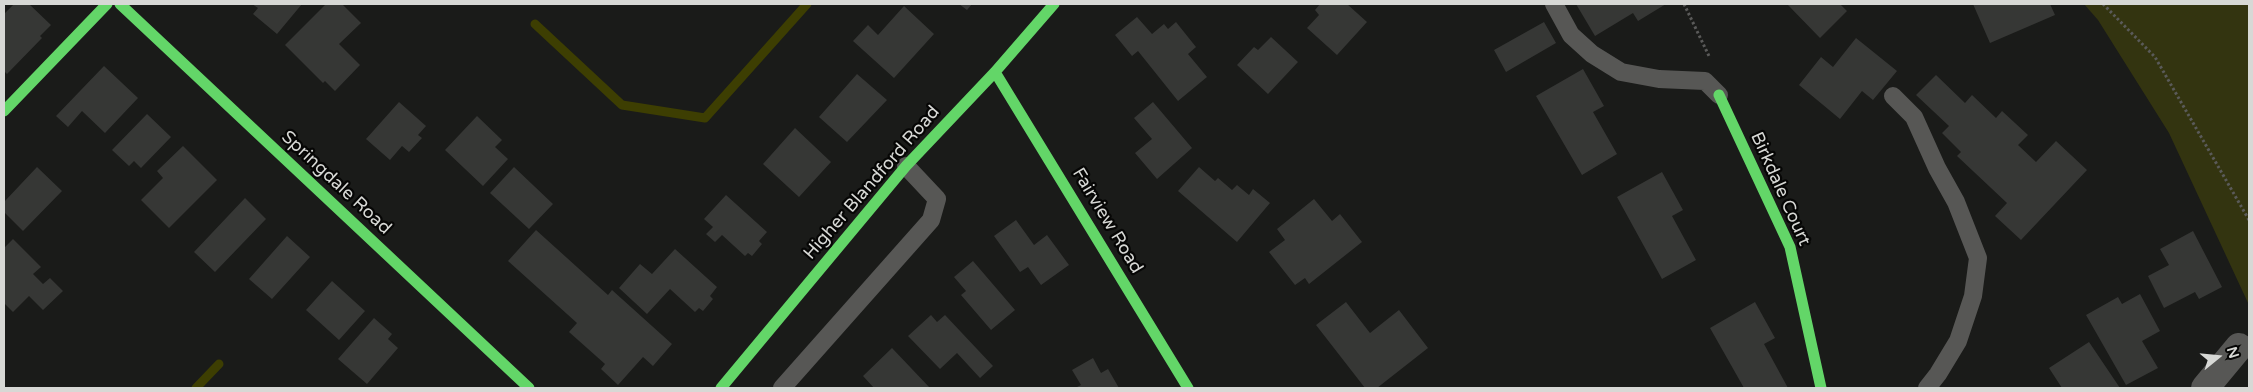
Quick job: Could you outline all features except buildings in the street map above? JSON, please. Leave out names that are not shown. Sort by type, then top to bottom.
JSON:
[{"type":"street","points":[[4,111],[107,4]]},
{"type":"street","name":"Springdale Road","points":[[120,4],[529,388]]},
{"type":"street","name":"Higher Blandford Road","points":[[721,388],[906,166],[995,72],[1054,4]]},
{"type":"street","name":"Fairview Road","points":[[995,72],[1188,388]]},
{"type":"street","name":"Birkdale Court","points":[[1719,94],[1790,247],[1821,388]]},
{"type":"street","points":[[2205,388],[2239,347]]},
{"type":"lane","points":[[1554,4],[1572,35],[1592,54],[1621,72],[1659,79],[1705,81],[1719,94]]},
{"type":"lane","points":[[1893,96],[1914,117],[1936,168],[1956,202],[1978,258],[1973,296],[1958,341],[1927,388]]},
{"type":"lane","points":[[782,388],[931,220],[937,199],[906,166]]},
{"type":"path","points":[[1684,4],[1700,33],[1716,72],[1719,94]]},
{"type":"path","points":[[2103,4],[2155,56],[2249,220]]},
{"type":"shaded area","points":[[2084,4],[2249,4],[2249,305],[2169,133],[2098,20]]},
{"type":"waterway","points":[[535,24],[622,105],[705,118],[807,4]]},
{"type":"waterway","points":[[196,388],[219,364]]},
{"type":"traffic: fast","points":[[4,111],[107,4]]},
{"type":"traffic: fast","points":[[120,4],[529,388]]},
{"type":"traffic: fast","points":[[721,388],[906,166],[995,72],[1054,4]]},
{"type":"traffic: fast","points":[[995,72],[1188,388]]},
{"type":"traffic: fast","points":[[1719,95],[1790,247],[1821,388]]}]
